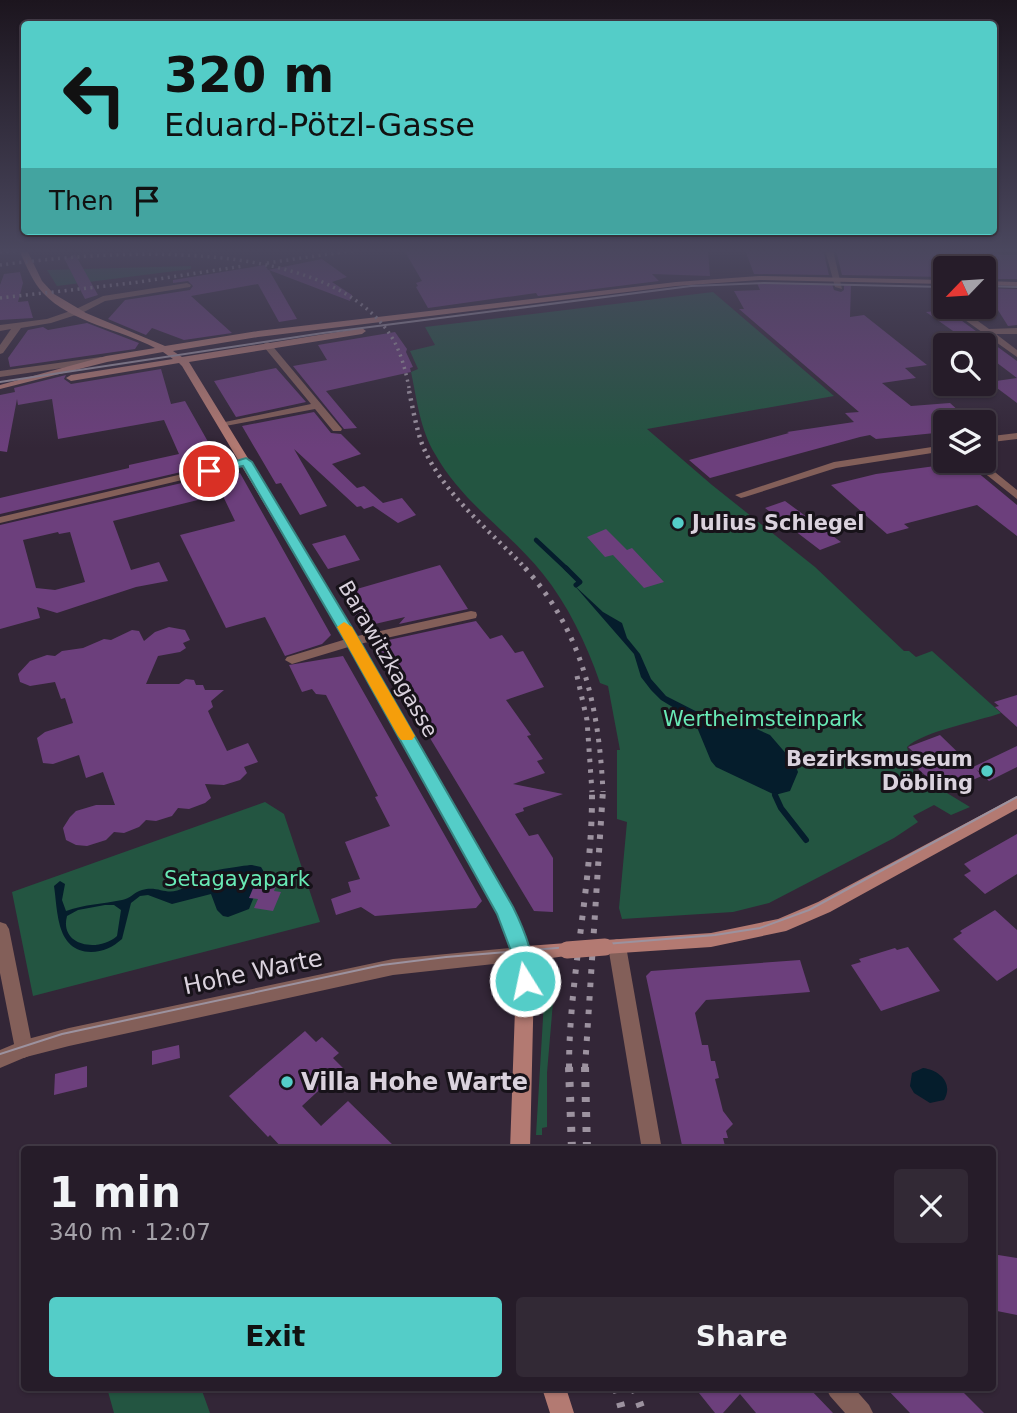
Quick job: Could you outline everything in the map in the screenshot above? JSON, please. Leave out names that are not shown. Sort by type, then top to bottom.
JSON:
[{"type":"main road","name":"Barawitzkagasse","points":[[90,316],[167,349],[186,364],[353,641],[506,913],[521,954],[525,981],[520,1146]]},
{"type":"main road","points":[[1,387],[106,359],[258,334],[409,316]]},
{"type":"main road","points":[[1,387],[267,345],[482,316]]},
{"type":"main road","points":[[521,954],[711,940],[780,926],[824,907],[1017,802]]},
{"type":"main road","points":[[555,1391],[562,1413]]},
{"type":"street","points":[[0,328],[18,327],[60,316]]},
{"type":"street","points":[[969,319],[1017,354]]},
{"type":"street","points":[[0,351],[18,327]]},
{"type":"street","points":[[987,332],[1017,331]]},
{"type":"street","points":[[267,345],[337,429]]},
{"type":"street","points":[[0,374],[106,359]]},
{"type":"street","points":[[224,425],[318,405]]},
{"type":"street","points":[[996,438],[1016,436]]},
{"type":"street","points":[[741,495],[834,465],[933,449]]},
{"type":"street","points":[[0,520],[246,462]]},
{"type":"street","points":[[989,473],[1017,496]]},
{"type":"street","points":[[292,660],[353,641],[471,615]]},
{"type":"street","points":[[0,929],[24,1049]]},
{"type":"street","points":[[611,947],[651,1146]]},
{"type":"street","name":"Hohe Warte","points":[[0,1059],[24,1049],[393,967],[521,954]]},
{"type":"street","points":[[841,1391],[861,1413]]},
{"type":"green space","name":"Wertheimsteinpark","points":[[516,316],[741,316],[834,396],[647,429],[815,567],[904,651],[909,651],[916,657],[932,651],[1001,713],[925,736],[907,747],[914,773],[970,807],[951,815],[934,805],[913,816],[918,822],[894,838],[769,903],[733,912],[622,919],[619,908],[627,822],[617,819],[617,750],[620,750],[608,686],[600,683],[575,624],[552,586],[530,559],[459,488],[435,454],[426,435],[411,372],[418,369],[410,351],[435,345],[425,327]]},
{"type":"green space","name":"Setagayapark","points":[[265,802],[284,814],[320,922],[33,996],[12,892]]},
{"type":"green space","points":[[545,985],[550,986],[549,995],[553,1002],[547,1073],[547,1127],[542,1128],[542,1135],[536,1135]]},
{"type":"green space","points":[[108,1391],[202,1391],[210,1413],[114,1413]]},
{"type":"water","points":[[574,585],[603,612],[622,623],[627,638],[640,654],[651,679],[666,696],[717,722],[743,723],[770,735],[795,764],[798,772],[790,791],[775,795],[716,767],[694,720],[661,700],[651,690],[641,677],[634,654]]},
{"type":"water","points":[[252,865],[261,867],[264,872],[249,909],[228,917],[217,910],[211,894],[172,904],[148,895],[140,896],[131,903],[122,939],[108,948],[91,952],[80,950],[71,945],[61,928],[54,886],[60,881],[65,884],[62,900],[66,911],[125,899],[142,890],[179,890],[185,887],[190,876]],"holes":[[[114,905],[121,910],[117,936],[109,941],[91,945],[82,944],[69,934],[67,916],[78,910]]]},
{"type":"water","points":[[923,1068],[934,1071],[943,1078],[947,1088],[944,1100],[930,1103],[914,1093],[910,1086],[912,1073]]},
{"type":"building","points":[[0,316],[33,318],[0,320]]},
{"type":"building","points":[[111,316],[213,316],[232,333],[184,340],[152,328],[146,335],[108,319]]},
{"type":"building","points":[[276,316],[295,316],[297,319],[279,322]]},
{"type":"building","points":[[747,316],[865,316],[927,365],[905,368],[916,378],[882,383],[911,406],[950,403],[958,410],[933,410],[933,433],[876,439],[870,435],[860,437],[710,478],[689,460],[789,433],[787,432],[854,422],[845,413],[859,412]]},
{"type":"building","points":[[1002,316],[1017,316],[1017,325],[1008,326]]},
{"type":"building","points":[[936,319],[959,319],[979,333],[956,333]]},
{"type":"building","points":[[87,323],[139,343],[135,349],[10,367],[8,358],[28,330],[43,327],[48,330]]},
{"type":"building","points":[[395,332],[407,349],[413,367],[410,368],[411,372],[326,391],[357,428],[344,429],[293,366],[327,360],[318,345]]},
{"type":"building","points":[[996,346],[1017,361],[1017,378],[996,362]]},
{"type":"building","points":[[276,368],[306,402],[236,417],[214,381]]},
{"type":"building","points":[[161,369],[171,404],[185,401],[220,463],[0,514],[0,498],[179,454],[164,420],[58,439],[52,399],[18,405],[17,399],[7,452],[0,451],[0,395],[15,392],[14,388],[66,375],[64,379],[71,384]]},
{"type":"building","points":[[1017,378],[1017,403],[996,387],[996,381]]},
{"type":"building","points":[[314,412],[331,433],[341,434],[361,454],[332,464],[357,488],[364,486],[383,503],[402,498],[416,515],[398,523],[373,506],[364,509],[357,507],[294,449],[327,506],[300,515],[281,483],[276,484],[242,426]]},
{"type":"building","points":[[933,466],[933,473],[978,473],[1017,505],[1017,536],[977,505],[904,524],[909,528],[887,534],[831,485],[876,474]]},
{"type":"building","points":[[225,473],[227,476],[240,473],[331,635],[322,644],[285,656],[265,617],[226,628],[180,535],[235,521],[222,494],[113,521],[131,570],[159,562],[168,581],[136,587],[57,613],[37,607],[40,618],[0,629],[0,525]],"holes":[[[58,532],[70,532],[85,582],[55,590],[36,588],[23,540]]]},
{"type":"building","points":[[785,501],[841,542],[820,550],[765,508]]},
{"type":"building","points":[[606,529],[627,550],[632,548],[664,582],[644,588],[613,555],[605,557],[587,537]]},
{"type":"building","points":[[345,535],[360,560],[328,569],[312,544]]},
{"type":"building","points":[[440,565],[468,609],[399,624],[405,617],[362,627],[343,593]]},
{"type":"building","points":[[476,621],[490,639],[502,635],[515,653],[523,651],[544,687],[506,700],[531,735],[527,736],[543,759],[537,761],[545,773],[513,784],[563,794],[523,808],[524,811],[515,814],[529,836],[538,834],[553,858],[553,912],[534,911],[377,650],[384,641]]},
{"type":"building","points":[[169,627],[185,630],[190,640],[183,643],[186,648],[180,652],[158,656],[146,684],[179,684],[186,679],[194,680],[196,685],[203,685],[205,690],[224,690],[211,701],[213,707],[208,711],[212,720],[227,751],[248,743],[258,762],[244,767],[247,773],[240,780],[224,785],[205,784],[211,798],[205,803],[189,809],[178,808],[172,816],[156,821],[146,820],[139,827],[124,833],[114,832],[106,840],[87,846],[76,845],[66,840],[63,828],[70,817],[76,811],[96,805],[115,805],[103,772],[86,778],[79,755],[53,764],[43,763],[37,738],[45,732],[73,723],[65,698],[61,699],[55,682],[30,686],[20,682],[18,674],[30,661],[47,655],[55,656],[62,651],[83,648],[104,639],[111,640],[132,630],[139,631],[144,641],[155,632]]},
{"type":"building","points":[[343,656],[482,901],[476,908],[375,916],[361,907],[336,915],[331,899],[351,892],[348,882],[360,879],[345,842],[390,826],[375,797],[378,796],[326,695],[316,694],[312,689],[302,692],[289,665]]},
{"type":"building","points":[[1017,695],[1017,727],[995,707],[999,706],[994,702]]},
{"type":"building","points":[[940,735],[973,767],[1017,746],[1017,767],[989,781],[976,769],[982,776],[951,789],[939,778],[928,778],[915,766],[919,764],[916,761],[921,759],[908,747]]},
{"type":"building","points":[[1017,834],[1017,874],[985,894],[964,875],[971,871],[964,864]]},
{"type":"building","points":[[258,876],[279,879],[274,891],[281,892],[273,911],[254,908],[258,899],[249,898]]},
{"type":"building","points":[[995,910],[1017,930],[1017,968],[997,981],[953,939],[962,933],[960,931]]},
{"type":"building","points":[[908,947],[940,991],[881,1011],[851,965],[861,962],[859,959],[895,948],[897,950]]},
{"type":"building","points":[[800,960],[810,992],[706,1000],[695,1013],[702,1045],[708,1045],[711,1061],[715,1061],[719,1078],[715,1079],[723,1111],[733,1124],[726,1131],[728,1138],[723,1138],[725,1146],[682,1146],[646,976],[651,971]]},
{"type":"building","name":"Villa Hohe Warte","points":[[305,1031],[316,1042],[322,1037],[339,1053],[333,1058],[343,1068],[302,1106],[321,1126],[348,1101],[394,1146],[280,1146],[270,1135],[268,1137],[229,1096]]},
{"type":"building","points":[[179,1045],[180,1058],[152,1065],[152,1051]]},
{"type":"building","points":[[87,1066],[87,1087],[54,1095],[55,1074]]},
{"type":"building","points":[[996,1255],[1017,1258],[1017,1315],[996,1311]]},
{"type":"building","points":[[697,1391],[812,1391],[833,1413],[756,1413],[740,1394],[723,1413],[715,1413]]},
{"type":"building","points":[[889,1391],[962,1391],[984,1413],[910,1413]]},
{"type":"waterway","points":[[536,540],[568,570]]},
{"type":"waterway","points":[[568,570],[580,582],[576,585]]},
{"type":"waterway","points":[[775,795],[781,808],[806,840]]},
{"type":"tram line","points":[[0,382],[323,333],[457,316]]},
{"type":"tram line","points":[[0,1054],[62,1034],[382,965],[446,957],[715,935],[760,928],[809,910],[1017,797]]},
{"type":"railway","points":[[372,316],[389,333],[400,354],[410,393]]},
{"type":"railway","points":[[409,391],[422,444],[442,479],[468,511],[525,568]]},
{"type":"railway","points":[[525,568],[561,618],[584,672],[597,731],[603,791]]},
{"type":"railway","points":[[577,676],[587,720],[592,791]]},
{"type":"railway","points":[[569,1067],[573,998],[589,860],[592,791]]},
{"type":"railway","points":[[585,1068],[603,791]]},
{"type":"railway","points":[[569,1067],[572,1146]]},
{"type":"railway","points":[[585,1068],[587,1146]]},
{"type":"railway","points":[[617,1391],[623,1413]]},
{"type":"railway","points":[[635,1391],[643,1413]]},
{"type":"slow traffic","points":[[344,627],[407,736]]},
{"type":"place","name":"Julius Schlegel","points":[[678,523]]},
{"type":"place","name":"Bezirksmuseum Döbling","points":[[987,771]]},
{"type":"place","name":"Villa Hohe Warte","points":[[287,1082]]},
{"type":"route","points":[[209,471],[246,462],[353,641],[506,913],[520,951],[525,981]]}]
